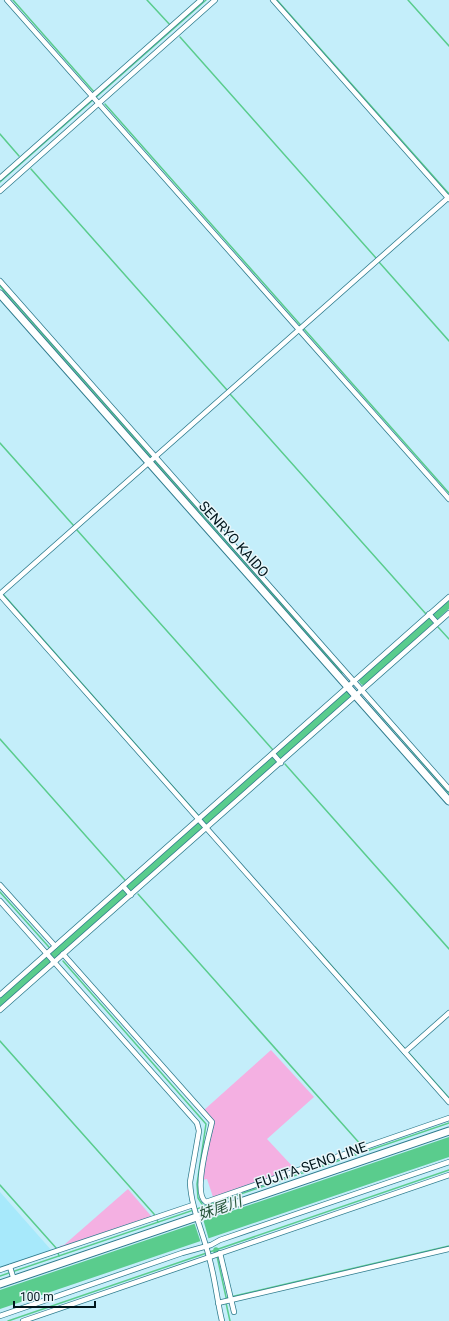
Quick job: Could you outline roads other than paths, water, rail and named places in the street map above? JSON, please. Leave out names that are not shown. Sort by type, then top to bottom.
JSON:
[{"type":"street","points":[[7,0],[301,327],[449,499]]},
{"type":"street","points":[[0,191],[22,164],[171,30],[201,0]]},
{"type":"street","points":[[0,178],[22,164],[171,30],[215,0]]},
{"type":"street","points":[[273,0],[449,198],[301,327],[0,595],[449,1102]]},
{"type":"street","points":[[0,282],[153,459],[363,691],[449,789]]},
{"type":"street","name":"SENRYO KAIDO","points":[[0,294],[153,459],[347,688],[449,801]]},
{"type":"street","points":[[0,995],[127,888],[205,827],[355,696],[363,691],[433,618],[449,597]]},
{"type":"street","points":[[0,1010],[63,954],[127,888],[199,821],[347,688],[433,618],[449,613]]},
{"type":"street","points":[[274,755],[280,761]]},
{"type":"street","points":[[0,885],[51,951],[54,961],[159,1071],[212,1122],[198,1172],[190,1187],[195,1213],[207,1250],[227,1300],[234,1312]]},
{"type":"street","points":[[0,902],[51,951]]},
{"type":"street","points":[[63,954],[159,1071],[197,1123],[200,1191],[204,1201],[206,1202],[449,1118]]},
{"type":"street","points":[[405,1052],[449,1013]]},
{"type":"street","name":"FUJITA SENO LINE","points":[[0,1284],[12,1273],[449,1131]]},
{"type":"street","points":[[23,1321],[207,1250],[449,1162]]},
{"type":"street","points":[[0,1316],[175,1256],[207,1250],[220,1253],[449,1175]]},
{"type":"street","points":[[0,1270],[12,1273],[58,1251],[156,1218],[195,1213]]},
{"type":"street","points":[[227,1300],[449,1249]]},
{"type":"street","points":[[220,1253],[227,1300],[222,1321]]},
{"type":"waterway","points":[[13,0],[95,93]]},
{"type":"waterway","points":[[147,0],[171,26]]},
{"type":"waterway","points":[[0,182],[206,0]]},
{"type":"waterway","points":[[277,0],[449,194]]},
{"type":"waterway","points":[[408,0],[449,46]]},
{"type":"waterway","points":[[180,37],[376,258]]},
{"type":"waterway","points":[[105,104],[449,493]]},
{"type":"waterway","points":[[0,134],[19,156]]},
{"type":"waterway","points":[[31,169],[227,390]]},
{"type":"waterway","points":[[379,262],[449,341]]},
{"type":"waterway","points":[[0,286],[342,673]]},
{"type":"waterway","points":[[230,394],[426,614]]},
{"type":"waterway","points":[[0,443],[74,526]]},
{"type":"waterway","points":[[77,530],[273,750]]},
{"type":"waterway","points":[[3,594],[198,815]]},
{"type":"waterway","points":[[364,680],[449,602]]},
{"type":"waterway","points":[[438,627],[449,639]]},
{"type":"waterway","points":[[0,1001],[345,696]]},
{"type":"waterway","points":[[369,702],[449,793]]},
{"type":"waterway","points":[[0,739],[132,888]]},
{"type":"waterway","points":[[276,754],[279,758]]},
{"type":"waterway","points":[[285,764],[449,949]]},
{"type":"waterway","points":[[0,892],[56,955]]},
{"type":"waterway","points":[[138,894],[362,1146]]},
{"type":"waterway","points":[[315,947],[405,1049]]},
{"type":"waterway","name":"妹尾川","points":[[63,961],[206,1124],[197,1184],[198,1198],[204,1207]]},
{"type":"waterway","points":[[0,1041],[154,1214],[158,1222]]},
{"type":"waterway","points":[[408,1052],[449,1098]]},
{"type":"waterway","name":"妹尾川","points":[[0,1276],[449,1123]]},
{"type":"waterway","points":[[8,1321],[449,1170]]},
{"type":"waterway","points":[[0,1185],[57,1249],[59,1256]]},
{"type":"waterway","points":[[226,1298],[449,1246]]},
{"type":"waterway","points":[[217,1256],[226,1297]]},
{"type":"waterway","points":[[226,1303],[230,1321]]}]
